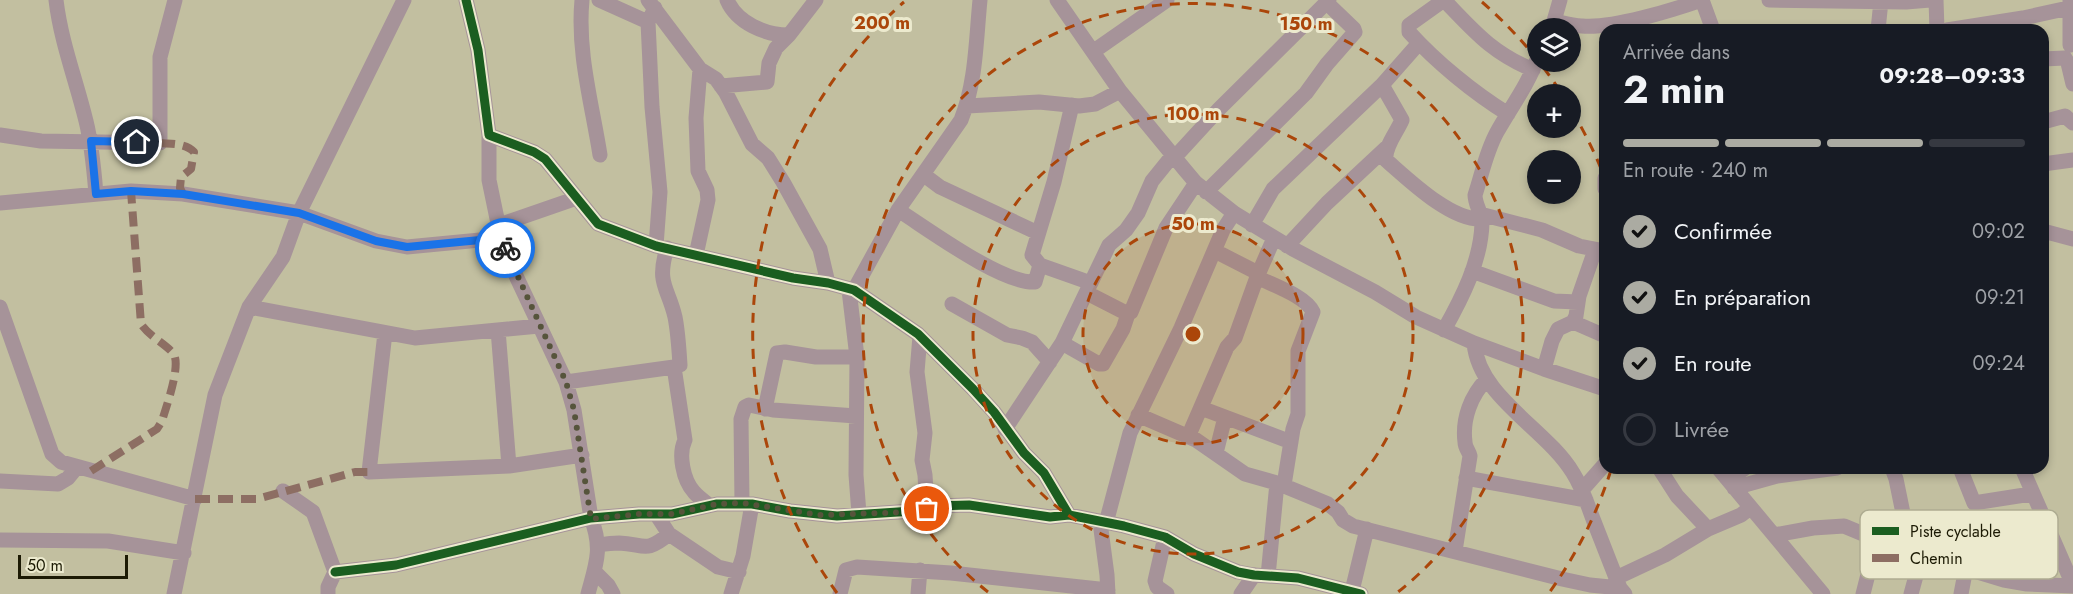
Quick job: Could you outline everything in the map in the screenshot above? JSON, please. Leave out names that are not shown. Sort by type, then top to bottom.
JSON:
[{"type":"street","points":[[56,0],[58,21],[91,141],[96,194]]},
{"type":"street","points":[[0,135],[41,141],[160,142],[160,57],[175,0]]},
{"type":"street","points":[[174,594],[215,395],[249,307],[283,257],[299,213],[404,0]]},
{"type":"street","points":[[466,0],[478,50],[489,135],[488,172],[500,232],[509,261],[566,382],[574,410],[591,519],[598,535],[599,545],[588,594]]},
{"type":"street","points":[[582,0],[580,23],[590,105],[600,155]]},
{"type":"street","points":[[599,0],[651,10],[700,69],[716,79],[753,144],[768,158],[783,182],[820,249],[828,283]]},
{"type":"street","points":[[727,0],[741,20],[775,35],[789,35]]},
{"type":"street","points":[[721,86],[767,82],[771,57],[776,48],[816,0]]},
{"type":"street","points":[[859,514],[856,475],[857,357],[851,290],[898,210],[952,135],[967,106],[974,69],[980,0]]},
{"type":"street","points":[[1057,0],[1120,91],[1174,156],[1201,188],[1234,213],[1280,242],[1375,292],[1409,314],[1474,343],[1599,387]]},
{"type":"street","points":[[1094,51],[1167,0]]},
{"type":"street","points":[[1508,114],[1492,105],[1419,43],[1409,32],[1409,25],[1444,0],[1486,44],[1510,60],[1527,63]]},
{"type":"street","points":[[1554,18],[1560,0]]},
{"type":"street","points":[[1769,0],[1906,2],[1930,0]]},
{"type":"street","points":[[1936,0],[1937,24]]},
{"type":"street","points":[[1005,429],[1062,343],[1109,245],[1126,230],[1138,213],[1152,181],[1328,1],[1355,32],[1306,93],[1201,188],[1166,228],[1133,310],[1128,314],[1103,364],[1099,364],[1062,343]]},
{"type":"street","points":[[1627,24],[1705,1],[1711,24]]},
{"type":"street","points":[[1879,24],[1881,1]]},
{"type":"street","points":[[1985,24],[2023,18],[2071,5],[2068,63],[2073,84]]},
{"type":"street","points":[[566,382],[680,365],[674,315],[662,277],[660,192],[652,107],[651,10]]},
{"type":"street","points":[[1581,27],[1599,27]]},
{"type":"street","points":[[1252,225],[1273,189],[1382,85],[1419,43]]},
{"type":"street","points":[[2049,56],[2069,48]]},
{"type":"street","points":[[696,255],[708,200],[707,190],[698,171],[696,107],[700,69]]},
{"type":"street","points":[[1444,330],[1459,303],[1480,244],[1481,217],[1475,195],[1490,148],[1531,72]]},
{"type":"street","points":[[1188,436],[1227,347],[1235,338],[1257,275],[1280,242],[1328,203],[1386,148],[1396,135],[1402,120],[1382,85]]},
{"type":"street","points":[[967,106],[1039,102],[1072,105],[1095,104],[1120,91]]},
{"type":"street","points":[[1072,105],[1054,182],[1032,255],[1040,265],[1089,288],[1128,314]]},
{"type":"street","points":[[2049,120],[2065,116],[2073,123]]},
{"type":"street","points":[[489,135],[534,152],[545,159],[598,224],[661,247],[851,290],[920,336],[973,389],[1044,473],[1069,515]]},
{"type":"street","points":[[1386,148],[1386,160],[1416,188],[1460,217],[1473,220],[1481,217],[1542,230],[1563,240],[1599,251]]},
{"type":"street","points":[[2049,163],[2073,160]]},
{"type":"street","points":[[924,175],[940,187],[1038,233]]},
{"type":"street","points":[[0,203],[131,191],[183,194],[299,213],[376,241],[407,247],[500,232],[577,198]]},
{"type":"street","points":[[898,210],[960,251],[1020,281],[1035,282],[1040,265]]},
{"type":"street","points":[[840,594],[846,570],[851,568],[920,570],[1108,592],[1103,522],[1130,433],[1181,328],[1223,230],[1234,213]]},
{"type":"street","points":[[2049,233],[2073,239]]},
{"type":"street","points":[[1215,250],[1292,294],[1313,312],[1298,351],[1298,414],[1261,576],[1241,594]]},
{"type":"street","points":[[1544,369],[1558,329],[1573,322],[1576,316],[1578,302],[1599,253]]},
{"type":"street","points":[[1472,271],[1554,301],[1578,302]]},
{"type":"street","points":[[952,304],[1007,335],[1032,342],[1050,362]]},
{"type":"street","points":[[0,307],[52,454],[61,462],[195,499]]},
{"type":"street","points":[[249,307],[415,338],[539,326]]},
{"type":"street","points":[[1573,322],[1599,333]]},
{"type":"street","points":[[498,330],[509,466]]},
{"type":"street","points":[[385,333],[369,472],[509,466],[582,455]]},
{"type":"street","points":[[920,336],[917,372],[925,433],[922,460],[927,509]]},
{"type":"street","points":[[1474,343],[1475,354],[1492,388],[1540,433],[1573,472],[1621,587]]},
{"type":"street","points":[[765,409],[777,353],[785,352],[816,357],[857,357]]},
{"type":"street","points":[[674,367],[685,440],[681,447],[687,482],[694,493],[709,505]]},
{"type":"street","points":[[1455,550],[1470,456],[1464,442],[1468,410],[1477,389],[1487,379]]},
{"type":"street","points":[[731,594],[739,572],[747,503],[741,419],[745,407],[749,405],[765,409],[856,416]]},
{"type":"street","points":[[1201,408],[1291,442]]},
{"type":"street","points":[[1138,415],[1188,436],[1245,474],[1281,484],[1328,504],[1338,512],[1343,520],[1353,526],[1581,583],[1621,587],[1665,555],[1750,508]]},
{"type":"street","points":[[1216,453],[1225,417]]},
{"type":"street","points":[[0,481],[58,484],[68,478],[77,467]]},
{"type":"street","points":[[1584,495],[1599,473]]},
{"type":"street","points":[[1663,474],[1677,496],[1708,530]]},
{"type":"street","points":[[1727,479],[1792,474]]},
{"type":"street","points":[[1894,474],[1905,510]]},
{"type":"street","points":[[1962,474],[1974,504],[2031,494]]},
{"type":"street","points":[[2024,474],[2031,494],[2040,510]]},
{"type":"street","points":[[1466,478],[1584,495]]},
{"type":"street","points":[[1727,479],[1823,594]]},
{"type":"street","points":[[283,491],[314,512],[335,572],[328,587],[328,594]]},
{"type":"street","points":[[335,572],[396,565],[591,519],[672,514],[709,505],[747,503],[820,515],[914,512],[934,506],[969,505],[1050,517],[1069,515],[1103,522],[1165,537],[1194,554],[1227,568],[1261,576],[1298,578],[1356,593],[1367,529]]},
{"type":"street","points":[[656,514],[669,534],[718,567],[739,572]]},
{"type":"street","points":[[1774,535],[1813,528],[1844,526],[1860,532]]},
{"type":"street","points":[[599,545],[619,543],[648,547],[659,543],[669,534]]},
{"type":"street","points":[[1165,537],[1155,581],[1157,587],[1167,594]]},
{"type":"street","points":[[0,540],[108,541],[184,553]]},
{"type":"street","points":[[2001,579],[2045,590],[2073,585],[2066,554],[2058,540]]},
{"type":"street","points":[[918,594],[920,570]]},
{"type":"street","points":[[594,571],[608,585],[613,594]]},
{"type":"street","points":[[1863,594],[1867,579]]},
{"type":"street","points":[[1911,594],[1913,579]]},
{"type":"street","points":[[1961,594],[1964,579]]},
{"type":"marked path","points":[[160,143],[183,145],[194,152],[191,169],[181,177],[180,188],[183,194]]},
{"type":"marked path","points":[[91,471],[157,429],[162,421],[175,376],[176,366],[173,353],[141,324],[131,191]]},
{"type":"marked path","points":[[195,499],[257,499],[355,472],[369,472]]},
{"type":"cycle path","points":[[466,0],[478,50],[489,135],[534,152],[545,159],[598,224],[656,246],[854,290],[918,334],[973,389],[994,412],[1024,453],[1044,473],[1069,515]]},
{"type":"cycle path","points":[[335,572],[396,565],[591,518],[672,514],[717,504],[752,504],[837,516],[913,511],[934,506],[969,505],[1050,517],[1069,515],[1124,526],[1165,537],[1194,554],[1238,572],[1298,578],[1361,594]]},
{"type":"way so far","points":[[505,248],[566,382],[574,410],[591,519],[639,514],[672,514],[709,505],[731,503],[837,516],[914,512],[927,509]]},
{"type":"route","points":[[137,142],[91,141],[96,194],[131,191],[183,194],[299,213],[376,241],[407,247],[501,238],[505,248]]}]
